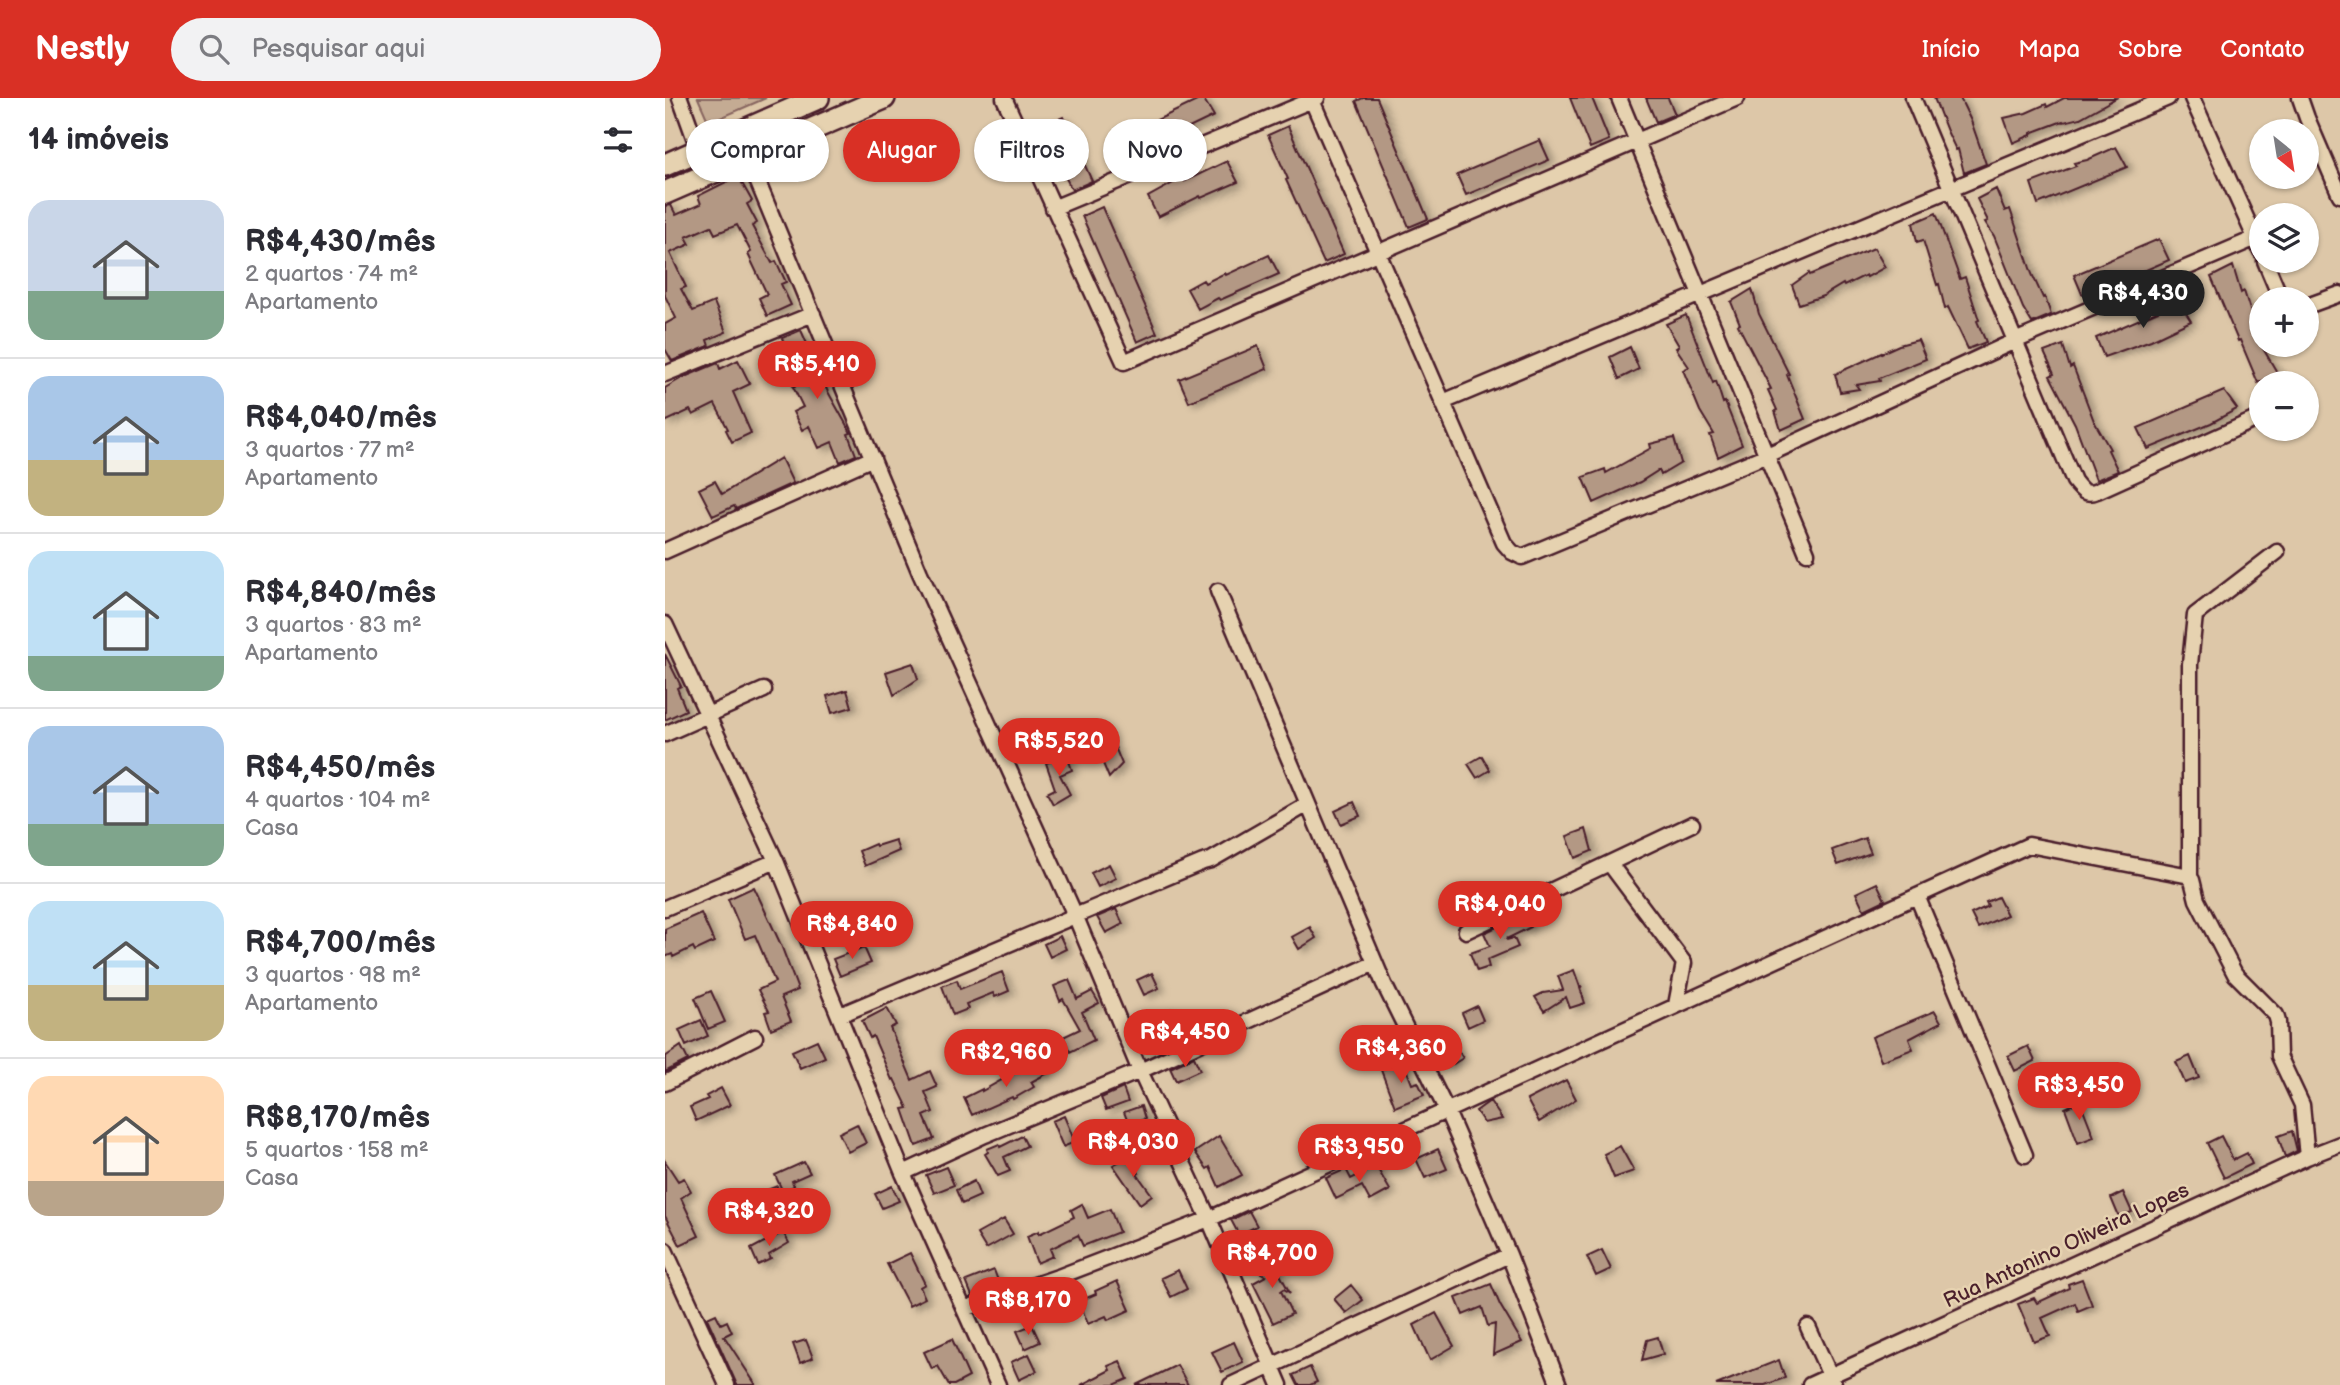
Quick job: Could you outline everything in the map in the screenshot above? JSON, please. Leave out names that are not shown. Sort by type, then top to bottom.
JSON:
[{"type":"street","points":[[680,98],[688,119]]},
{"type":"street","points":[[771,119],[818,98]]},
{"type":"street","points":[[829,121],[884,98]]},
{"type":"street","points":[[1005,98],[1124,362],[1737,98]]},
{"type":"street","points":[[1619,98],[1807,553]]},
{"type":"street","points":[[1913,98],[2074,481],[2084,493],[2097,491],[2249,422]]},
{"type":"street","points":[[1443,402],[2168,98]]},
{"type":"street","points":[[2192,98],[2249,225]]},
{"type":"street","points":[[2300,98],[2340,194]]},
{"type":"street","points":[[1053,208],[1313,99],[1504,543],[1518,556],[1767,455],[2015,341],[2249,249]]},
{"type":"street","points":[[665,165],[686,156]]},
{"type":"street","points":[[665,193],[689,182]]},
{"type":"street","points":[[758,182],[920,573],[1075,915],[1140,1071],[1209,1219],[1280,1385]]},
{"type":"street","points":[[2319,302],[2340,294]]},
{"type":"street","points":[[665,374],[813,314]]},
{"type":"street","points":[[665,551],[873,458]]},
{"type":"street","points":[[2277,552],[2195,615],[2190,664],[2188,875],[2197,900],[2235,974],[2276,1016],[2279,1056],[2302,1105],[2307,1157]]},
{"type":"street","points":[[1218,591],[1375,963],[1446,1109],[1509,1255],[1559,1385]]},
{"type":"street","points":[[665,624],[776,861],[903,1173],[998,1385]]},
{"type":"street","points":[[665,734],[764,690]]},
{"type":"street","points":[[840,1015],[1211,860],[1308,804]]},
{"type":"street","points":[[1467,931],[1692,824]]},
{"type":"street","points":[[964,1309],[1058,1277],[1209,1219],[2029,845],[2188,875]]},
{"type":"street","points":[[665,908],[776,861]]},
{"type":"street","points":[[1609,864],[1684,963],[1676,1005]]},
{"type":"street","points":[[1917,896],[2025,1155]]},
{"type":"street","points":[[903,1173],[985,1135],[1140,1071],[1375,963]]},
{"type":"street","points":[[665,1083],[755,1037]]},
{"type":"street","name":"Rua Antonino Oliveira Lopes","points":[[1810,1385],[1833,1380],[2307,1157],[2340,1144]]},
{"type":"street","points":[[665,1250],[727,1385]]},
{"type":"street","points":[[1231,1385],[1509,1255]]},
{"type":"street","points":[[1808,1326],[1833,1380]]},
{"type":"shaded area","points":[[698,98],[766,98],[718,119],[707,119]]},
{"type":"building","points":[[1203,98],[1214,116],[1207,119],[1159,119]]},
{"type":"building","points":[[1377,98],[1428,219],[1409,227],[1356,101]]},
{"type":"building","points":[[1570,98],[1592,98],[1609,140],[1590,148]]},
{"type":"building","points":[[1646,98],[1668,98],[1675,114],[1656,122]]},
{"type":"building","points":[[1934,98],[1960,98],[1986,164],[1964,173],[1958,149],[1956,150],[1947,131]]},
{"type":"building","points":[[2064,98],[2116,98],[2080,118],[2063,121],[2013,143],[2004,118],[2026,113],[2046,104],[2047,107]]},
{"type":"building","points":[[1288,126],[1344,254],[1324,263],[1268,135]]},
{"type":"building","points":[[1540,140],[1549,160],[1466,195],[1457,175]]},
{"type":"building","points":[[2116,147],[2127,167],[2038,204],[2031,183]]},
{"type":"building","points":[[1227,161],[1238,182],[1201,198],[1200,196],[1158,217],[1148,197],[1175,182],[1207,182],[1207,171]]},
{"type":"building","points":[[1089,174],[1092,181],[1072,190],[1068,182],[1089,182]]},
{"type":"building","points":[[726,182],[741,182],[752,201],[747,204],[757,223],[752,226],[772,263],[776,261],[786,282],[781,284],[791,305],[767,316],[759,298],[767,294],[737,225],[715,234],[711,226],[686,237],[690,244],[670,253],[686,287],[681,289],[693,311],[714,302],[726,332],[707,340],[709,346],[672,361],[665,349],[665,324],[676,318],[665,296],[665,206],[671,205],[676,215],[701,204],[698,196]]},
{"type":"building","points":[[1996,189],[2005,211],[2010,209],[2032,274],[2043,298],[2045,297],[2051,315],[2032,323],[2023,308],[1977,199]]},
{"type":"building","points":[[1102,207],[1157,333],[1137,342],[1082,216]]},
{"type":"building","points":[[1936,213],[1960,279],[1965,277],[1979,320],[1977,321],[1986,342],[1968,349],[1948,307],[1945,309],[1923,240],[1917,242],[1913,223]]},
{"type":"building","points":[[2159,239],[2169,260],[2082,294],[2074,275]]},
{"type":"building","points":[[1874,248],[1885,267],[1867,277],[1866,275],[1844,286],[1843,284],[1823,296],[1799,304],[1792,285],[1809,273],[1810,275]]},
{"type":"building","points":[[1269,255],[1279,274],[1220,300],[1218,298],[1198,309],[1187,289],[1203,280],[1205,283]]},
{"type":"building","points":[[2233,266],[2241,293],[2244,291],[2249,307],[2249,357],[2268,357],[2276,371],[2253,371],[2211,277]]},
{"type":"building","points":[[1752,289],[1759,314],[1789,374],[1787,375],[1805,419],[1781,430],[1775,411],[1777,410],[1768,390],[1771,389],[1738,325],[1740,324],[1731,302]]},
{"type":"building","points":[[2179,302],[2191,321],[2151,340],[2104,357],[2096,338]]},
{"type":"building","points":[[1686,315],[1713,383],[1716,381],[1742,445],[1718,457],[1710,435],[1714,434],[1700,411],[1683,370],[1689,367],[1676,348],[1679,346],[1666,324]]},
{"type":"building","points":[[801,330],[827,390],[851,433],[848,434],[856,455],[840,462],[832,442],[819,448],[809,426],[802,430],[793,412],[803,407],[793,387],[800,383],[782,338]]},
{"type":"building","points":[[1918,340],[1926,359],[1879,378],[1880,381],[1856,385],[1859,389],[1840,392],[1835,374],[1899,345]]},
{"type":"building","points":[[2063,345],[2070,368],[2073,366],[2094,421],[2110,449],[2108,450],[2118,471],[2096,480],[2075,424],[2050,376],[2054,374],[2044,352]]},
{"type":"building","points":[[1258,346],[1267,369],[1189,402],[1179,379]]},
{"type":"building","points":[[1630,347],[1639,369],[1619,379],[1610,357]]},
{"type":"building","points":[[738,360],[750,384],[733,392],[751,433],[732,442],[715,404],[693,415],[690,410],[665,422],[665,388],[718,363],[720,369]]},
{"type":"building","points":[[2224,391],[2237,409],[2211,423],[2148,449],[2138,428]]},
{"type":"building","points":[[1674,438],[1681,463],[1661,475],[1659,470],[1594,503],[1583,477],[1605,469],[1606,473],[1651,448],[1650,444]]},
{"type":"building","points":[[781,458],[793,483],[736,509],[734,506],[713,516],[699,489],[715,481],[722,494]]},
{"type":"building","points":[[665,654],[681,686],[677,688],[686,710],[665,720]]},
{"type":"building","points":[[913,663],[918,679],[894,695],[886,672]]},
{"type":"building","points":[[847,690],[852,707],[832,713],[827,696]]},
{"type":"building","points":[[1115,747],[1122,764],[1109,778],[1099,754]]},
{"type":"building","points":[[1067,755],[1072,770],[1060,775],[1070,794],[1053,804],[1047,793],[1055,789],[1046,763]]},
{"type":"building","points":[[1482,756],[1490,770],[1477,778],[1468,764]]},
{"type":"building","points":[[1354,802],[1360,816],[1341,824],[1335,811]]},
{"type":"building","points":[[1586,829],[1592,851],[1575,858],[1567,836]]},
{"type":"building","points":[[1865,838],[1871,853],[1838,865],[1832,850]]},
{"type":"building","points":[[895,840],[899,851],[865,866],[859,851]]},
{"type":"building","points":[[1109,864],[1116,878],[1098,887],[1091,873]]},
{"type":"building","points":[[1877,883],[1885,900],[1864,910],[1856,893]]},
{"type":"building","points":[[754,887],[798,990],[781,997],[791,1021],[771,1029],[765,1012],[769,1011],[758,990],[775,982],[755,935],[745,939],[728,899]]},
{"type":"building","points":[[1998,897],[2007,915],[1978,928],[1971,914],[1988,906],[1986,902]]},
{"type":"building","points":[[1116,909],[1123,924],[1106,933],[1097,917]]},
{"type":"building","points":[[701,913],[714,942],[695,951],[693,947],[673,957],[672,954],[665,957],[665,929]]},
{"type":"building","points":[[1524,914],[1531,927],[1506,939],[1514,938],[1518,947],[1487,960],[1489,967],[1477,971],[1470,953],[1490,946],[1484,933]]},
{"type":"building","points":[[1310,927],[1316,938],[1299,949],[1292,937]]},
{"type":"building","points":[[1060,936],[1066,949],[1050,957],[1044,944]]},
{"type":"building","points":[[864,947],[871,963],[840,976],[833,959]]},
{"type":"building","points":[[1574,970],[1580,987],[1582,986],[1580,988],[1585,1003],[1570,1008],[1566,997],[1544,1011],[1535,997],[1563,990],[1558,976]]},
{"type":"building","points":[[1002,972],[1009,991],[995,997],[993,993],[966,1004],[968,1009],[953,1015],[942,986],[957,980],[960,989]]},
{"type":"building","points":[[1152,973],[1159,988],[1144,995],[1137,980]]},
{"type":"building","points":[[1069,980],[1077,999],[1092,991],[1099,1003],[1082,1012],[1094,1040],[1070,1052],[1063,1037],[1080,1029],[1063,999],[1060,1001],[1054,986]]},
{"type":"building","points":[[711,991],[725,1022],[708,1029],[695,998]]},
{"type":"building","points":[[1477,1006],[1483,1020],[1468,1027],[1462,1013]]},
{"type":"building","points":[[887,1008],[896,1025],[890,1028],[912,1080],[930,1071],[937,1087],[925,1092],[933,1112],[924,1116],[934,1139],[916,1146],[903,1109],[908,1108],[894,1079],[892,1080],[873,1036],[870,1038],[862,1021]]},
{"type":"building","points":[[1171,1009],[1180,1026],[1159,1038],[1150,1021]]},
{"type":"building","points":[[1935,1011],[1941,1022],[1909,1039],[1913,1049],[1881,1061],[1872,1037]]},
{"type":"building","points":[[701,1020],[708,1036],[686,1046],[679,1030]]},
{"type":"building","points":[[817,1040],[825,1057],[800,1068],[792,1051]]},
{"type":"building","points":[[681,1046],[688,1060],[665,1072],[665,1057]]},
{"type":"building","points":[[2028,1046],[2035,1061],[2015,1071],[2008,1056]]},
{"type":"building","points":[[1456,1047],[1463,1058],[1447,1068],[1440,1057]]},
{"type":"building","points":[[2190,1056],[2199,1078],[2185,1083],[2176,1062]]},
{"type":"building","points":[[1194,1057],[1200,1070],[1176,1081],[1170,1068]]},
{"type":"building","points":[[1041,1061],[1048,1073],[1031,1082],[1034,1087],[1013,1099],[1012,1097],[972,1115],[964,1098]]},
{"type":"building","points":[[1403,1061],[1412,1084],[1418,1082],[1424,1095],[1395,1107],[1381,1070]]},
{"type":"building","points":[[1566,1080],[1576,1099],[1539,1122],[1527,1100]]},
{"type":"building","points":[[721,1088],[730,1105],[696,1121],[690,1107],[708,1099],[706,1096]]},
{"type":"building","points":[[1123,1088],[1128,1102],[1106,1110],[1101,1098]]},
{"type":"building","points":[[1490,1101],[1502,1119],[1484,1123],[1476,1111]]},
{"type":"building","points":[[2080,1101],[2094,1137],[2078,1143],[2065,1108]]},
{"type":"building","points":[[1141,1106],[1145,1119],[1129,1125],[1124,1112]]},
{"type":"building","points":[[1064,1116],[1075,1142],[1063,1147],[1052,1121]]},
{"type":"building","points":[[857,1124],[866,1143],[848,1152],[839,1133]]},
{"type":"building","points":[[2292,1131],[2297,1151],[2285,1157],[2278,1136]]},
{"type":"building","points":[[1022,1136],[1027,1146],[1004,1157],[1010,1171],[998,1176],[985,1154],[987,1149],[999,1144],[1000,1147]]},
{"type":"building","points":[[1219,1136],[1242,1175],[1219,1187],[1210,1167],[1207,1169],[1195,1152]]},
{"type":"building","points":[[2221,1136],[2233,1160],[2247,1153],[2252,1164],[2224,1178],[2207,1143]]},
{"type":"building","points":[[1620,1146],[1634,1171],[1614,1178],[1604,1154]]},
{"type":"building","points":[[1438,1149],[1447,1169],[1425,1178],[1416,1159]]},
{"type":"building","points":[[1129,1156],[1139,1173],[1137,1174],[1152,1195],[1140,1204],[1113,1165]]},
{"type":"building","points":[[665,1161],[678,1181],[684,1178],[691,1191],[681,1198],[699,1236],[680,1245],[665,1216]]},
{"type":"building","points":[[804,1162],[810,1173],[792,1181],[794,1186],[783,1192],[775,1175]]},
{"type":"building","points":[[1376,1166],[1390,1190],[1370,1201],[1362,1186],[1336,1199],[1326,1178],[1346,1169],[1351,1179]]},
{"type":"building","points":[[946,1167],[954,1185],[934,1193],[926,1175]]},
{"type":"building","points":[[974,1181],[980,1196],[962,1204],[956,1190]]},
{"type":"building","points":[[777,1186],[783,1202],[732,1222],[724,1204],[749,1193],[750,1197]]},
{"type":"building","points":[[892,1186],[899,1201],[882,1208],[875,1194]]},
{"type":"building","points":[[2123,1192],[2132,1212],[2119,1217],[2111,1198]]},
{"type":"building","points":[[1082,1204],[1088,1218],[1110,1209],[1119,1232],[1083,1246],[1078,1235],[1050,1249],[1053,1256],[1037,1263],[1027,1236],[1039,1231],[1039,1234],[1074,1217],[1071,1210]]},
{"type":"building","points":[[1249,1211],[1257,1226],[1239,1235],[1231,1220]]},
{"type":"building","points":[[1004,1219],[1013,1234],[986,1249],[977,1234]]},
{"type":"building","points":[[783,1232],[789,1243],[769,1255],[771,1259],[758,1265],[751,1249]]},
{"type":"building","points":[[1602,1250],[1611,1269],[1596,1276],[1587,1257]]},
{"type":"building","points":[[910,1253],[925,1284],[920,1287],[925,1298],[909,1306],[887,1264]]},
{"type":"building","points":[[1270,1256],[1290,1293],[1284,1289],[1281,1291],[1292,1314],[1273,1323],[1253,1283],[1266,1276],[1250,1266]]},
{"type":"building","points":[[994,1270],[1000,1286],[972,1296],[966,1281]]},
{"type":"building","points":[[1178,1270],[1187,1289],[1171,1297],[1161,1278]]},
{"type":"building","points":[[2082,1279],[2092,1305],[2078,1311],[2075,1303],[2042,1318],[2050,1336],[2034,1342],[2018,1304],[2034,1298],[2037,1303],[2069,1288],[2068,1284]]},
{"type":"building","points":[[1117,1281],[1130,1310],[1108,1320],[1106,1316],[1088,1324],[1079,1301]]},
{"type":"building","points":[[1491,1284],[1522,1342],[1493,1355],[1495,1324],[1488,1326],[1482,1307],[1463,1315],[1456,1298]]},
{"type":"building","points":[[1351,1285],[1363,1300],[1346,1313],[1334,1299]]},
{"type":"building","points":[[1436,1313],[1454,1346],[1430,1360],[1414,1325]]},
{"type":"building","points":[[716,1314],[721,1324],[727,1321],[732,1332],[724,1336],[756,1385],[737,1385],[707,1318]]},
{"type":"building","points":[[1032,1325],[1040,1342],[1025,1349],[1017,1331]]},
{"type":"building","points":[[1658,1337],[1663,1354],[1642,1360],[1647,1340]]},
{"type":"building","points":[[952,1339],[969,1377],[949,1385],[938,1366],[932,1369],[924,1352]]},
{"type":"building","points":[[806,1340],[813,1358],[800,1363],[793,1344]]},
{"type":"building","points":[[1234,1342],[1243,1362],[1222,1372],[1212,1352]]},
{"type":"building","points":[[1029,1354],[1037,1371],[1019,1380],[1011,1362]]},
{"type":"building","points":[[1779,1360],[1785,1378],[1765,1385],[1716,1385]]},
{"type":"building","points":[[1120,1361],[1128,1379],[1114,1385],[1081,1385],[1110,1370],[1108,1366]]},
{"type":"building","points":[[1177,1365],[1188,1385],[1136,1385],[1167,1370]]},
{"type":"building","points":[[1310,1367],[1317,1382],[1298,1385],[1293,1375]]}]
